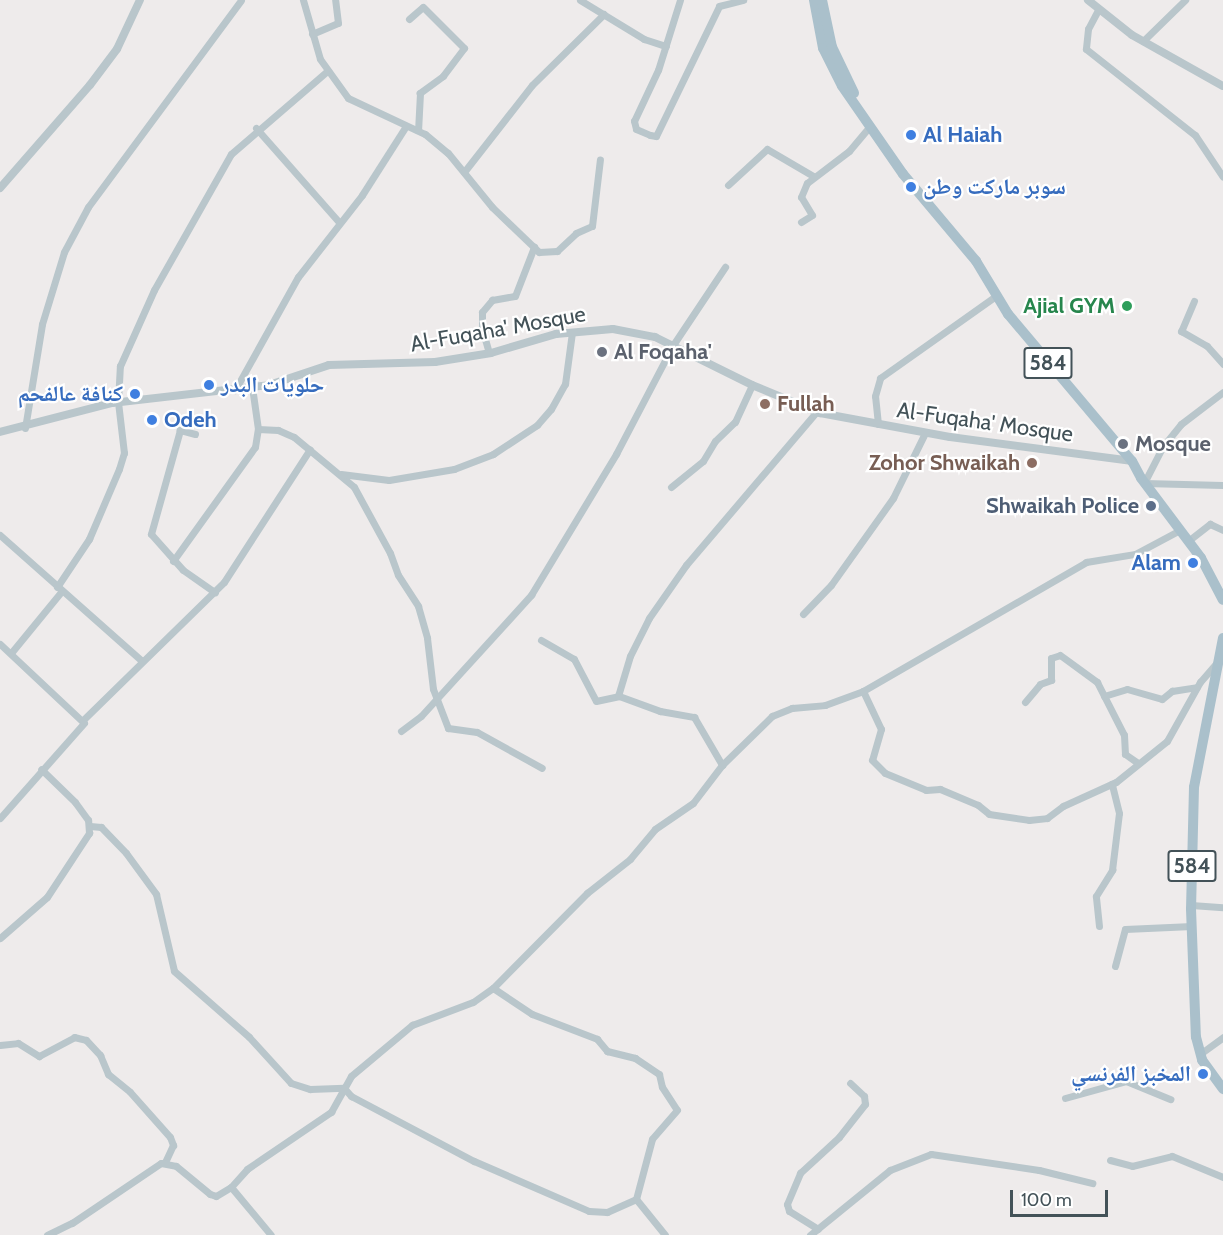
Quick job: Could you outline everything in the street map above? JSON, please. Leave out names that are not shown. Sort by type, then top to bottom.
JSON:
[{"type":"main road","points":[[814,0],[826,58],[870,126]]},
{"type":"main road","points":[[822,0],[835,56],[870,126]]},
{"type":"main road","name":"584","points":[[870,126],[903,174],[976,261],[996,296],[1132,461],[1144,483],[1215,580],[1223,600]]},
{"type":"main road","name":"584","points":[[1223,638],[1193,792],[1191,905],[1194,1022],[1200,1054],[1223,1089]]},
{"type":"street","points":[[0,188],[90,85],[117,50],[140,0]]},
{"type":"street","points":[[25,428],[42,324],[64,252],[93,200],[241,0]]},
{"type":"street","points":[[303,0],[326,72],[348,98],[418,130],[448,153],[492,207],[534,247],[551,254],[592,226],[600,159]]},
{"type":"street","points":[[312,34],[338,23],[335,0]]},
{"type":"street","points":[[579,0],[644,39],[666,46]]},
{"type":"street","points":[[680,0],[666,46],[634,124],[640,131],[656,136],[718,7],[743,0]]},
{"type":"street","points":[[1088,0],[1098,10],[1143,41],[1223,86]]},
{"type":"street","points":[[1143,41],[1185,0]]},
{"type":"street","points":[[409,19],[423,7],[464,48],[443,76],[420,93],[418,130]]},
{"type":"street","points":[[1098,10],[1088,29],[1086,49],[1195,135],[1223,177]]},
{"type":"street","points":[[464,172],[532,85],[604,14]]},
{"type":"street","points":[[10,653],[59,590],[89,539],[119,469],[124,453],[118,402],[120,366],[154,290],[231,154],[256,129],[326,72]]},
{"type":"street","points":[[235,390],[288,292],[379,171],[406,126]]},
{"type":"street","points":[[801,222],[812,215],[801,193],[813,176],[849,151],[870,126]]},
{"type":"street","points":[[256,129],[339,222]]},
{"type":"street","points":[[728,185],[767,149],[813,176]]},
{"type":"street","points":[[489,353],[482,329],[482,312],[492,300],[515,296],[534,247]]},
{"type":"street","points":[[401,731],[436,699],[531,595],[616,454],[673,345],[725,267]]},
{"type":"street","points":[[878,424],[875,387],[880,378],[996,296]]},
{"type":"street","points":[[1194,301],[1181,331],[1207,346],[1223,364]]},
{"type":"street","name":"Al-Fuqaha' Mosque","points":[[0,432],[25,428],[118,402],[252,387],[329,365],[394,366],[489,353],[572,332],[637,331],[673,345],[752,385],[816,412],[925,433],[1132,461]]},
{"type":"street","points":[[341,474],[389,480],[454,469],[493,454],[537,424],[551,409],[565,384],[572,332]]},
{"type":"street","points":[[671,488],[704,461],[715,441],[735,422],[752,385]]},
{"type":"street","points":[[173,561],[253,453],[258,429],[252,387]]},
{"type":"street","points":[[1223,392],[1181,424],[1163,446],[1144,483],[1223,485]]},
{"type":"street","points":[[618,696],[630,656],[649,618],[686,565],[816,412]]},
{"type":"street","points":[[258,429],[278,430],[310,448],[341,474],[367,508],[398,575],[418,606],[436,699],[451,731],[477,732],[542,768]]},
{"type":"street","points":[[195,434],[180,430],[152,523],[152,538],[173,561],[214,592]]},
{"type":"street","points":[[803,614],[834,581],[893,498],[925,433]]},
{"type":"street","points":[[0,818],[82,727],[83,720],[214,592],[239,564],[310,448]]},
{"type":"street","points":[[1188,541],[1210,524],[1223,530]]},
{"type":"street","points":[[165,1162],[185,1172],[210,1194],[216,1196],[231,1187],[247,1169],[331,1112],[344,1088],[363,1064],[412,1025],[473,1002],[493,988],[587,893],[630,859],[655,829],[693,803],[722,765],[772,716],[792,708],[825,705],[863,691],[1086,562],[1135,554],[1180,530]]},
{"type":"street","points":[[0,535],[59,590],[142,661]]},
{"type":"street","points":[[541,640],[573,658],[596,701],[618,696],[660,711],[692,716],[722,765]]},
{"type":"street","points":[[0,644],[83,720]]},
{"type":"street","points":[[1025,702],[1040,684],[1052,679],[1051,658],[1057,654],[1089,673],[1124,735],[1126,755],[1138,764]]},
{"type":"street","points":[[863,691],[881,729],[872,755],[873,762],[895,779],[926,790],[940,789],[978,805],[989,814],[1023,820],[1047,818],[1063,806],[1112,784],[1173,734],[1197,687],[1220,659]]},
{"type":"street","points":[[1104,696],[1127,689],[1161,699],[1172,691],[1197,687]]},
{"type":"street","points":[[0,938],[47,897],[86,842],[90,826],[75,802],[42,769]]},
{"type":"street","points":[[1099,926],[1096,896],[1112,870],[1119,813],[1112,784]]},
{"type":"street","points":[[90,826],[101,827],[156,894],[174,971],[249,1036],[291,1083],[322,1090],[344,1088]]},
{"type":"street","points":[[1191,905],[1223,907]]},
{"type":"street","points":[[1115,966],[1125,929],[1192,926]]},
{"type":"street","points":[[493,988],[532,1014],[597,1039],[607,1051],[635,1058],[659,1074],[662,1087],[677,1110],[652,1139],[636,1199]]},
{"type":"street","points":[[0,1045],[18,1043],[31,1054],[42,1056],[74,1036],[86,1040],[100,1055],[108,1074],[129,1092],[170,1137],[173,1145],[165,1162],[131,1180],[72,1223],[47,1235]]},
{"type":"street","points":[[1200,1054],[1223,1037]]},
{"type":"street","points":[[1065,1098],[1126,1081],[1170,1099]]},
{"type":"street","points":[[818,1228],[789,1211],[787,1204],[800,1173],[824,1153],[864,1105],[865,1097],[850,1083]]},
{"type":"street","points":[[344,1088],[351,1096],[474,1161],[589,1211],[607,1212],[636,1199]]},
{"type":"street","points":[[810,1235],[890,1170],[931,1155],[1039,1170],[1092,1183]]},
{"type":"street","points":[[1110,1160],[1132,1166],[1172,1156],[1223,1177]]},
{"type":"street","points":[[231,1187],[271,1235]]},
{"type":"street","points":[[636,1199],[664,1235]]},
{"type":"place","name":"Al Haiah","points":[[911,135]]},
{"type":"place","name":"سوبر ماركت وطن","points":[[911,187]]},
{"type":"place","name":"Ajial GYM","points":[[1127,306]]},
{"type":"place","name":"Al Foqaha'","points":[[602,352]]},
{"type":"place","name":"حلويات البدر","points":[[209,385]]},
{"type":"place","name":"كنافة عالفحم","points":[[135,394]]},
{"type":"place","name":"Fullah","points":[[765,404]]},
{"type":"place","name":"Odeh","points":[[152,420]]},
{"type":"place","name":"Mosque","points":[[1123,444]]},
{"type":"place","name":"Zohor Shwaikah","points":[[1032,463]]},
{"type":"place","name":"Shwaikah Police","points":[[1151,506]]},
{"type":"place","name":"Alam","points":[[1193,563]]},
{"type":"place","name":"المخبز الفرنسي","points":[[1203,1074]]}]
